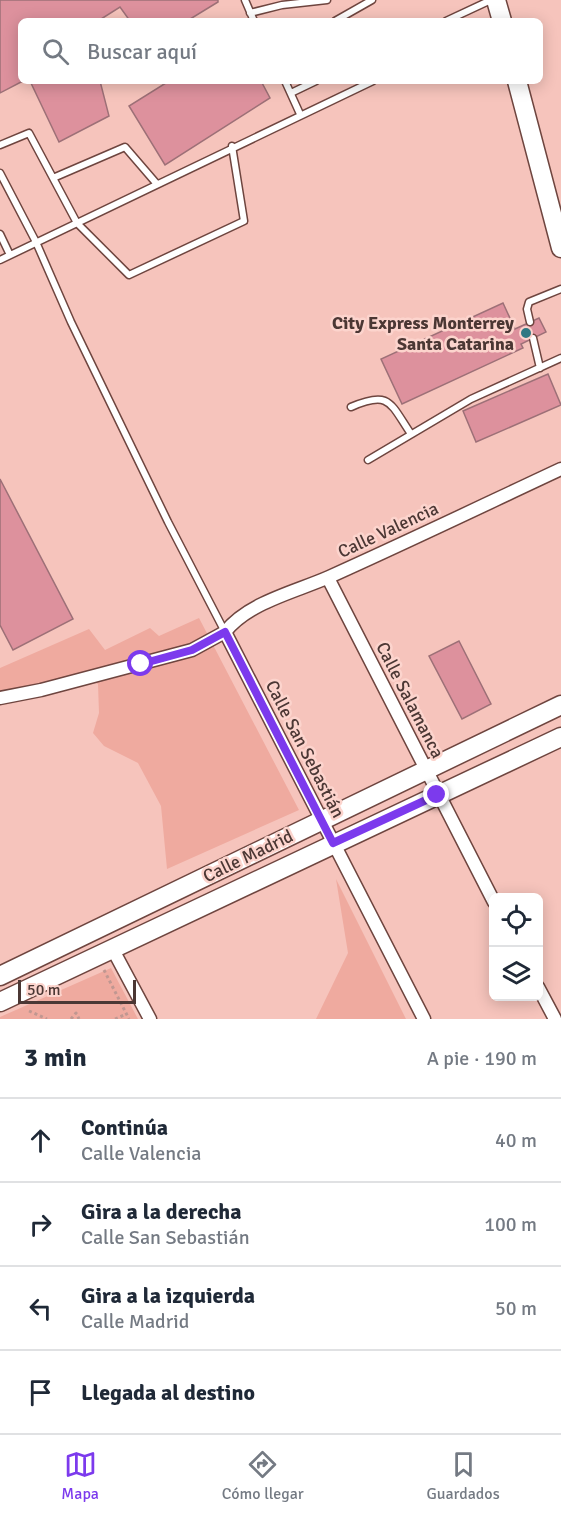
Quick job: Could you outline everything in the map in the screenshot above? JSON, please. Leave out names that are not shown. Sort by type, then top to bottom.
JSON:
[{"type":"street","points":[[496,0],[500,18]]},
{"type":"street","points":[[518,84],[561,248]]},
{"type":"street","name":"Calle Valencia","points":[[0,698],[41,690],[192,650],[258,607],[328,578],[561,469]]},
{"type":"street","name":"Calle Salamanca","points":[[328,578],[437,795],[489,893]]},
{"type":"street","name":"Calle San Sebastián","points":[[228,628],[321,820],[424,1019]]},
{"type":"street","name":"Calle Madrid","points":[[0,976],[561,705]]},
{"type":"street","name":"Calle Madrid","points":[[0,1002],[561,737]]},
{"type":"street","points":[[112,948],[150,1019]]},
{"type":"street","points":[[543,996],[555,1019]]},
{"type":"lane","points":[[245,0],[252,18]]},
{"type":"lane","points":[[250,13],[282,5],[327,0]]},
{"type":"lane","points":[[340,18],[372,0]]},
{"type":"lane","points":[[452,18],[491,0]]},
{"type":"lane","points":[[286,84],[300,114]]},
{"type":"lane","points":[[291,93],[310,84]]},
{"type":"lane","points":[[0,260],[232,146],[366,84]]},
{"type":"lane","points":[[0,145],[29,133],[76,223],[129,275],[244,221],[232,146]]},
{"type":"lane","points":[[53,178],[125,147],[156,183]]},
{"type":"lane","points":[[0,173],[36,242],[70,322],[168,522],[228,628]]},
{"type":"lane","points":[[0,234],[10,255]]},
{"type":"lane","points":[[530,322],[527,309],[529,302],[561,289]]},
{"type":"lane","points":[[533,338],[540,368]]},
{"type":"lane","points":[[368,460],[471,399],[561,358]]},
{"type":"lane","points":[[351,407],[371,398],[382,398],[392,406],[411,434]]},
{"type":"path","points":[[33,1019],[29,1011],[47,1019]]},
{"type":"path","points":[[71,1019],[76,1013],[79,1019]]},
{"type":"path","points":[[115,1019],[126,1014]]},
{"type":"shaded area","points":[[199,618],[299,810],[167,869],[161,806],[138,763],[104,746],[93,733],[99,713],[98,684],[83,675],[0,699],[0,668],[89,629],[105,650],[150,628],[159,636]]},
{"type":"shaded area","points":[[336,879],[406,1019],[316,1019],[348,953]]},
{"type":"shaded area","points":[[111,968],[138,1019],[0,1019],[0,1017]]},
{"type":"building","points":[[0,0],[218,0],[192,18],[128,18],[120,7],[103,18],[18,18],[18,84],[0,93]]},
{"type":"building","points":[[31,84],[101,84],[109,116],[59,142]]},
{"type":"building","points":[[164,84],[263,84],[270,98],[165,165],[129,106]]},
{"type":"building","points":[[503,303],[515,329],[539,318],[546,332],[521,344],[523,348],[402,404],[381,359]]},
{"type":"building","points":[[548,374],[561,405],[476,442],[463,411]]},
{"type":"building","points":[[0,479],[73,619],[13,650],[0,625]]},
{"type":"building","points":[[459,641],[491,704],[462,719],[429,656]]},
{"type":"place","name":"City Express Monterrey Santa Catarina","points":[[526,333]]},
{"type":"route","points":[[141,664],[192,650],[225,632],[333,843],[437,795]]}]
